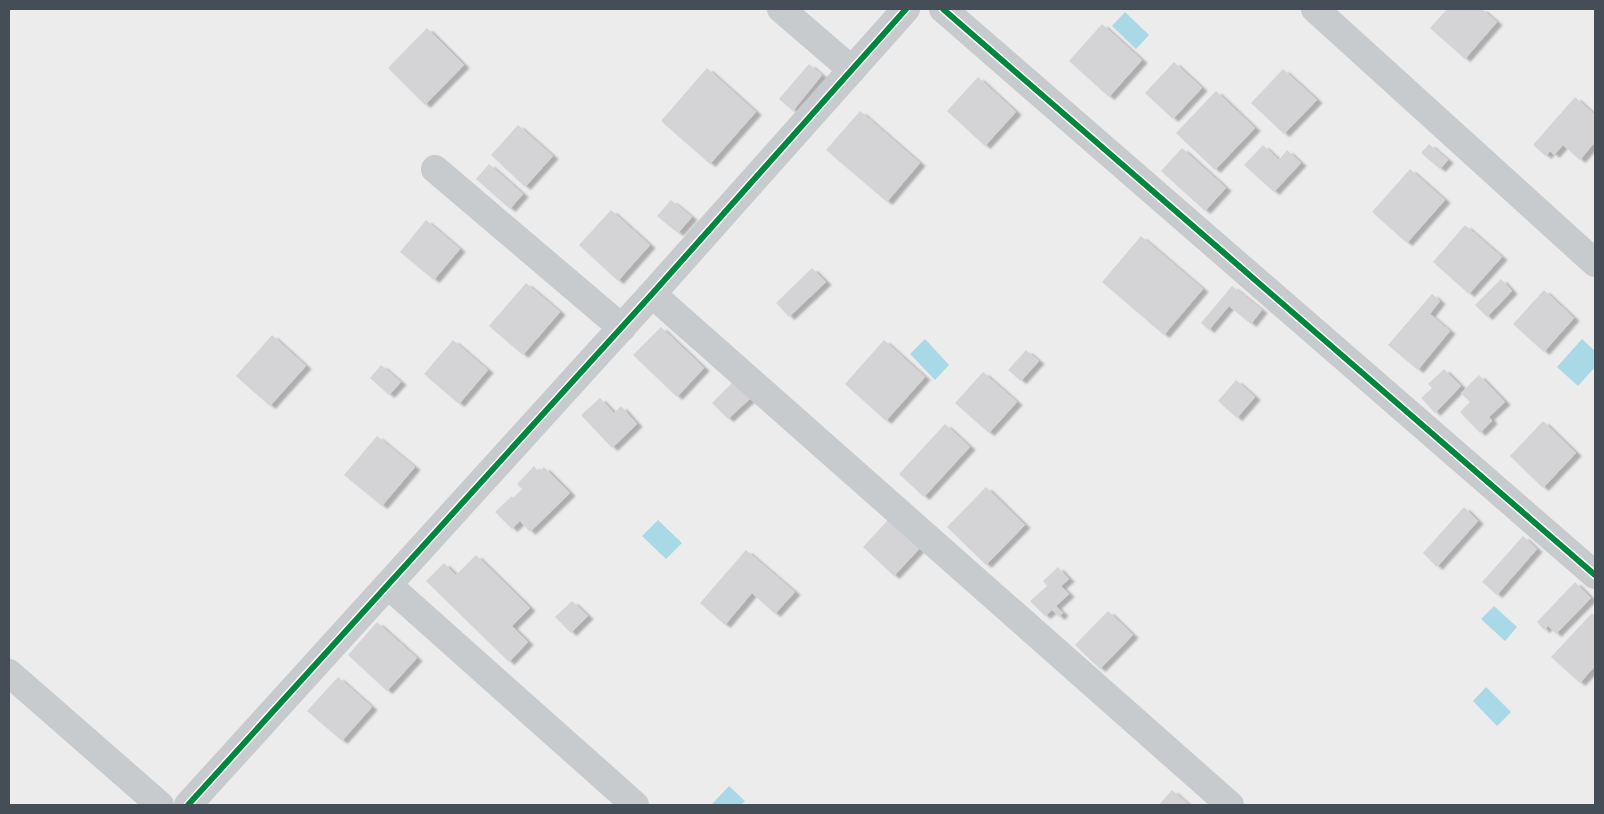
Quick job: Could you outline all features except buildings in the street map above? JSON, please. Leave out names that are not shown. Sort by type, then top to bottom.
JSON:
[{"type":"street","points":[[780,9],[852,70]]},
{"type":"street","points":[[188,805],[622,328],[906,9]]},
{"type":"street","points":[[943,9],[1595,575]]},
{"type":"street","points":[[1315,9],[1595,262]]},
{"type":"street","points":[[435,169],[622,328]]},
{"type":"street","points":[[652,294],[1230,805]]},
{"type":"street","points":[[388,585],[636,805]]},
{"type":"street","points":[[9,673],[160,805]]},
{"type":"water","points":[[1125,12],[1149,35],[1136,49],[1112,26]]},
{"type":"water","points":[[925,339],[949,365],[935,380],[910,354]]},
{"type":"water","points":[[1582,339],[1595,351],[1595,367],[1578,386],[1557,367]]},
{"type":"water","points":[[658,520],[682,543],[666,559],[642,536]]},
{"type":"water","points":[[1494,606],[1517,627],[1505,641],[1481,619]]},
{"type":"water","points":[[1486,687],[1511,712],[1497,726],[1473,701]]},
{"type":"water","points":[[729,786],[745,801],[741,805],[711,805]]},
{"type":"cycle path","points":[[188,805],[652,294],[906,9]]},
{"type":"cycle path","points":[[943,9],[1595,575]]}]
